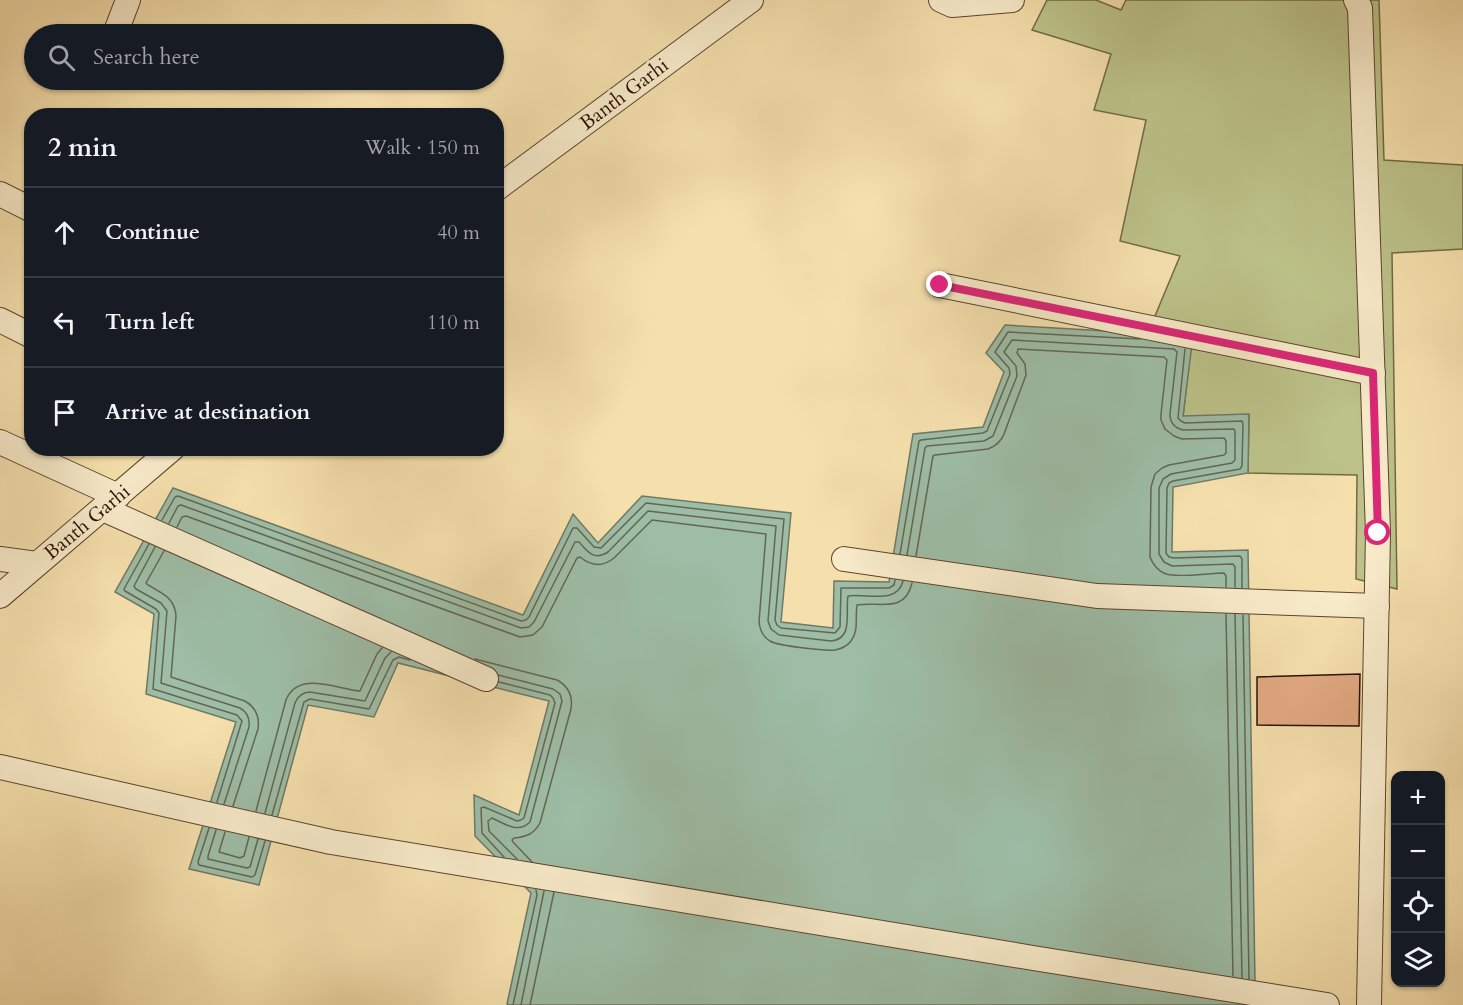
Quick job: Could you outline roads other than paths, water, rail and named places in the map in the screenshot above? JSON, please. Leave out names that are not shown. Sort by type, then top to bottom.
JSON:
[{"type":"street","points":[[119,24],[128,0]]},
{"type":"street","name":"Banth Garhi","points":[[504,182],[751,0]]},
{"type":"street","points":[[941,0],[952,5],[1011,0]]},
{"type":"street","points":[[1356,0],[1360,8],[1378,533],[1370,1005]]},
{"type":"street","points":[[0,194],[24,206]]},
{"type":"street","points":[[940,285],[1373,373]]},
{"type":"street","points":[[0,320],[24,332]]},
{"type":"street","points":[[0,442],[24,455]]},
{"type":"street","points":[[26,456],[110,502],[486,679]]},
{"type":"street","name":"Banth Garhi","points":[[0,596],[164,456]]},
{"type":"street","points":[[0,559],[37,564]]},
{"type":"street","points":[[844,560],[1097,596],[1377,606]]},
{"type":"street","points":[[0,767],[331,842],[1327,1005]]},
{"type":"water","points":[[1005,325],[1193,336],[1183,416],[1249,414],[1248,473],[1173,487],[1172,552],[1248,550],[1255,982],[1302,1005],[507,1004],[531,893],[475,836],[474,795],[519,815],[549,701],[398,663],[374,717],[308,705],[259,885],[189,869],[236,722],[146,694],[154,614],[115,592],[173,488],[523,615],[573,514],[598,543],[642,496],[791,513],[781,622],[833,628],[834,581],[889,582],[913,434],[983,427],[1004,372],[986,353]]}]
